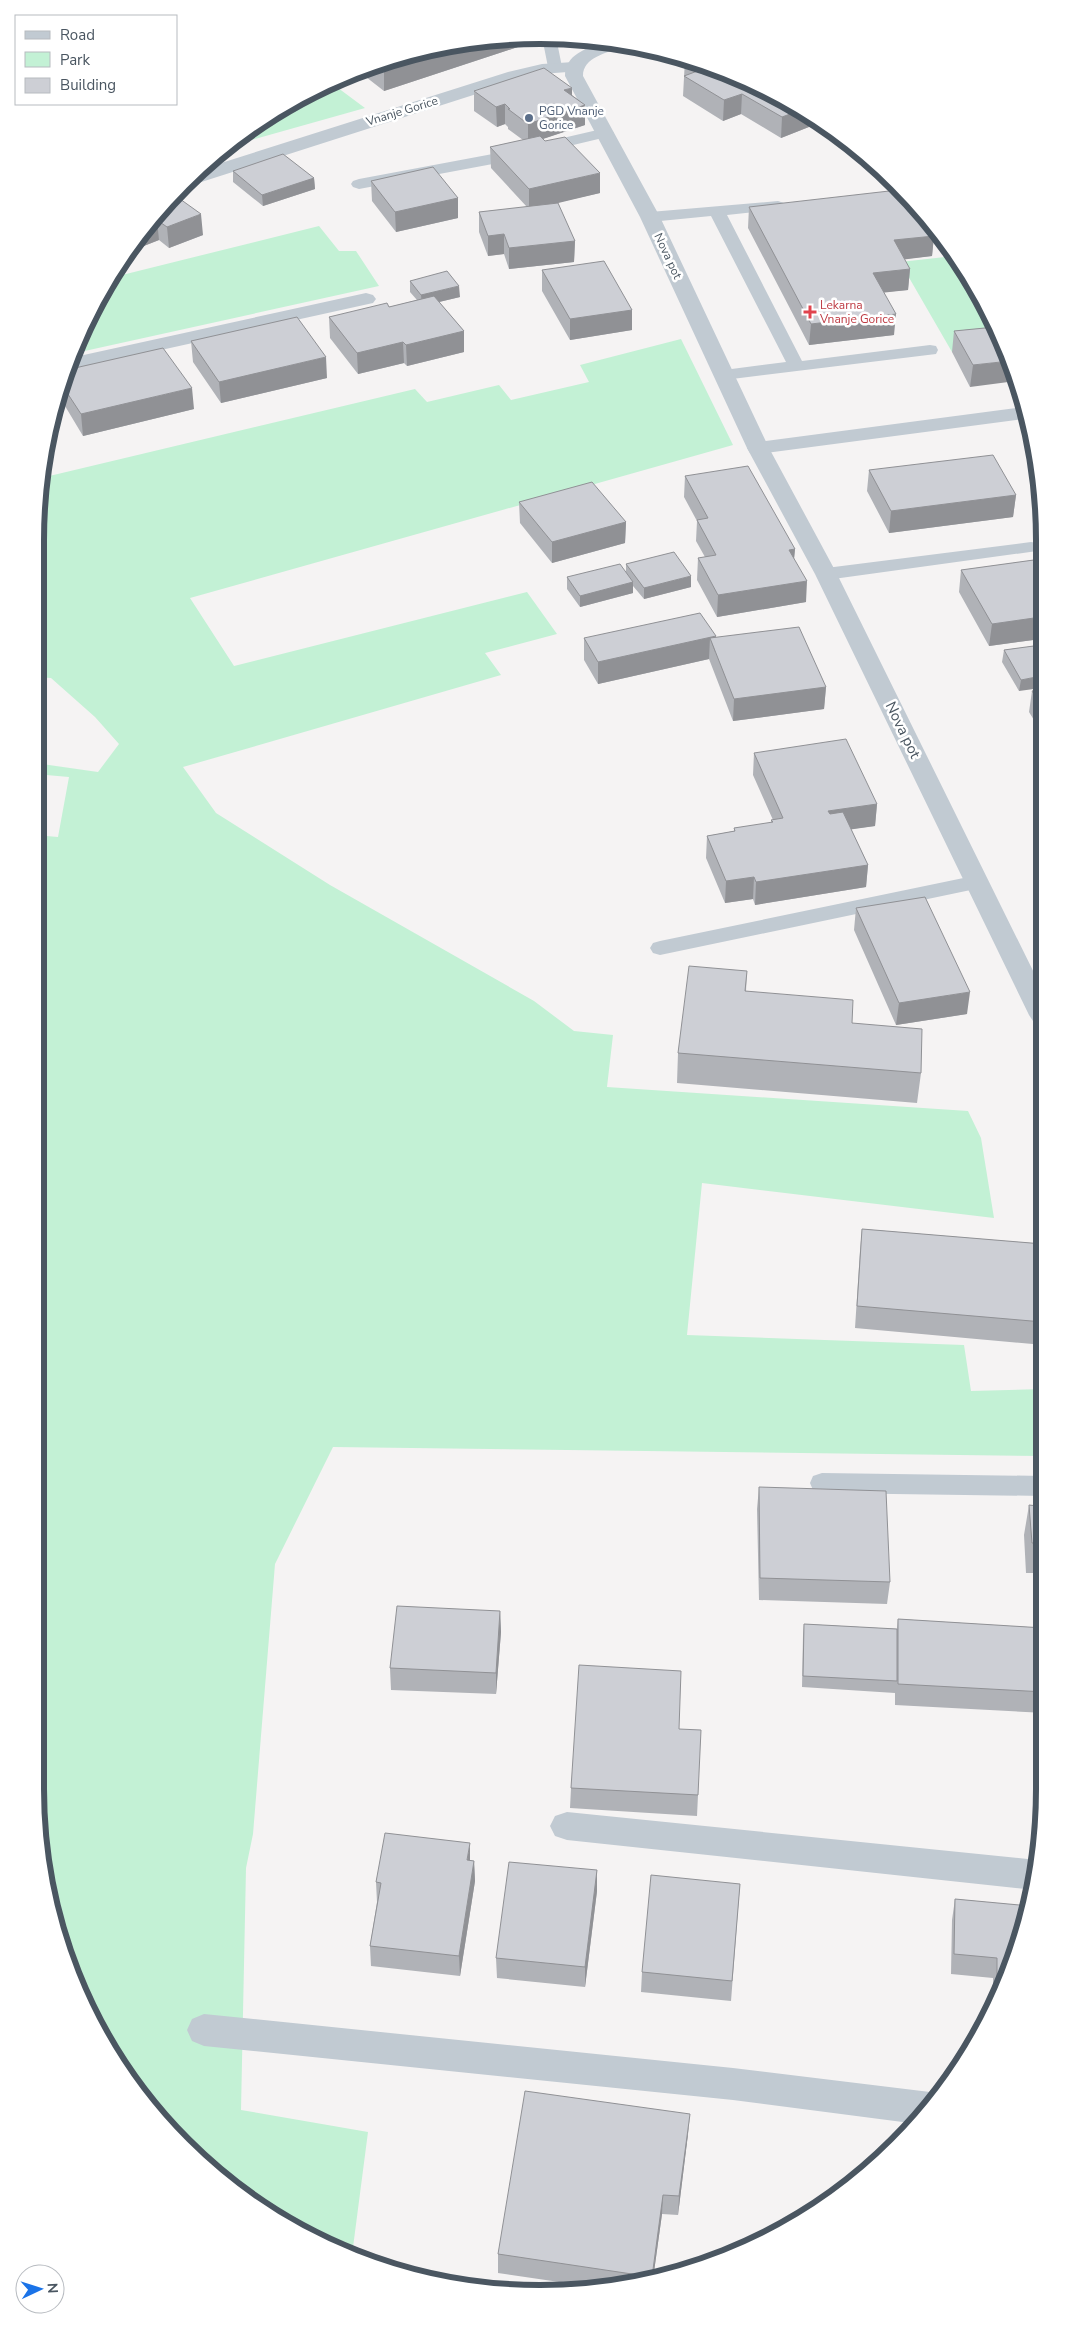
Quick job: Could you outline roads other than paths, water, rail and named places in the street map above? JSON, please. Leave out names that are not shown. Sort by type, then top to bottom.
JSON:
[{"type":"street","name":"Vnanje Gorice","points":[[206,174],[256,156],[514,76],[564,67],[600,48]]},
{"type":"street","name":"Nova pot","points":[[564,67],[574,76],[650,218],[758,448],[826,574],[978,882],[1036,992]]},
{"type":"street","points":[[77,363],[366,299]]},
{"type":"street","points":[[758,448],[1019,414]]},
{"type":"street","points":[[567,1826],[1029,1874]]},
{"type":"street","points":[[204,2030],[733,2084],[920,2108]]},
{"type":"lane","points":[[549,44],[564,67]]},
{"type":"lane","points":[[359,184],[498,158],[606,133]]},
{"type":"lane","points":[[650,218],[794,204]]},
{"type":"lane","points":[[717,212],[796,366]]},
{"type":"lane","points":[[724,375],[930,350]]},
{"type":"lane","points":[[826,574],[1031,547]]},
{"type":"lane","points":[[660,948],[978,882]]},
{"type":"lane","points":[[822,1483],[1036,1486]]},
{"type":"place","name":"PGD Vnanje Gorice","points":[[529,118]]},
{"type":"place","name":"Lekarna Vnanje Gorice","points":[[810,312]]}]
